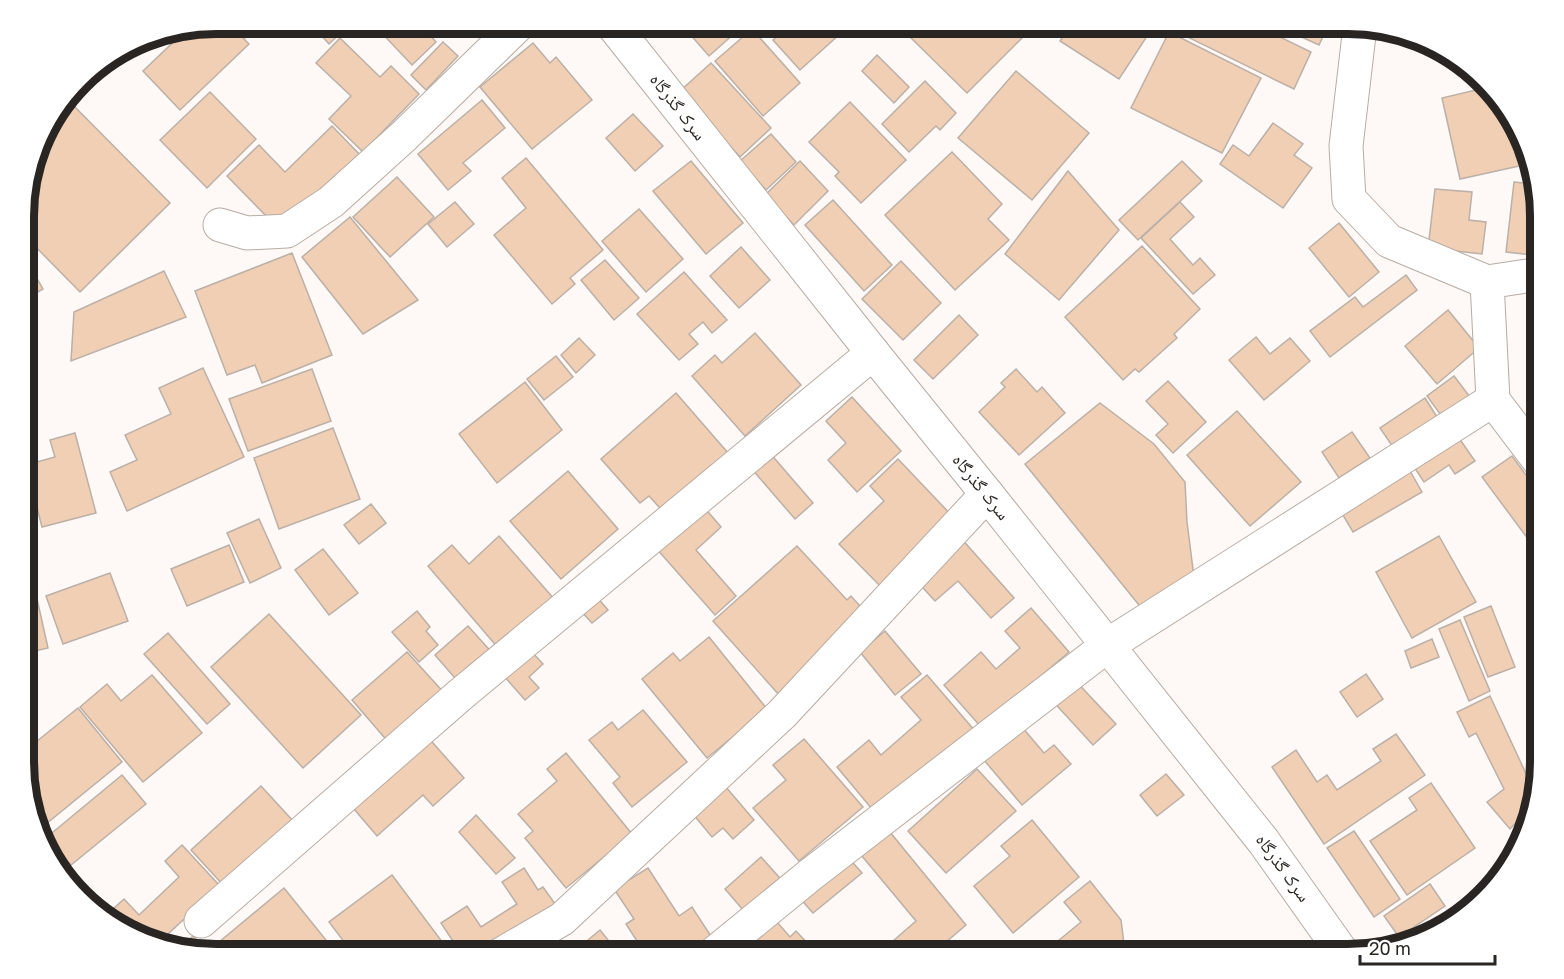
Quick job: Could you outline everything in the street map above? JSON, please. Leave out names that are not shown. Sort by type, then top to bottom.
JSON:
[{"type":"street","points":[[220,225],[246,233],[287,231],[331,202],[404,136],[509,34]]},
{"type":"street","name":"سرک گذرگاه","points":[[620,34],[1264,842],[1336,944]]},
{"type":"street","points":[[1359,35],[1346,146],[1349,199],[1389,241],[1487,282],[1529,276]]},
{"type":"street","points":[[1487,282],[1493,400],[1529,447]]},
{"type":"street","points":[[201,921],[460,695],[873,353]]},
{"type":"street","points":[[725,944],[810,874],[1108,645],[1493,400]]},
{"type":"street","points":[[519,944],[562,919],[782,714],[987,494]]},
{"type":"building","points":[[239,34],[249,44],[180,110],[143,71],[176,40],[193,36]]},
{"type":"building","points":[[320,34],[340,34],[329,44]]},
{"type":"building","points":[[383,34],[429,34],[436,42],[412,65]]},
{"type":"building","points":[[690,34],[734,34],[709,56]]},
{"type":"building","points":[[746,34],[756,34],[800,83],[763,116],[715,61]]},
{"type":"building","points":[[780,34],[840,34],[800,70],[773,40]]},
{"type":"building","points":[[911,34],[1026,34],[967,93],[909,36]]},
{"type":"building","points":[[1065,34],[1148,34],[1119,79],[1060,41]]},
{"type":"building","points":[[1168,34],[1173,34],[1261,78],[1222,153],[1131,108]]},
{"type":"building","points":[[1181,34],[1274,34],[1311,52],[1294,89]]},
{"type":"building","points":[[1295,34],[1324,34],[1319,45]]},
{"type":"building","points":[[340,38],[380,77],[391,66],[419,94],[363,152],[329,119],[351,96],[316,63]]},
{"type":"building","points":[[443,42],[458,56],[426,90],[411,75]]},
{"type":"building","points":[[533,43],[550,63],[556,57],[592,100],[532,149],[480,87]]},
{"type":"building","points":[[877,55],[909,87],[894,103],[862,71]]},
{"type":"building","points":[[711,63],[771,128],[740,157],[680,91]]},
{"type":"building","points":[[1016,71],[1089,133],[1032,200],[958,138]]},
{"type":"building","points":[[925,81],[956,113],[940,130],[936,126],[909,152],[882,124]]},
{"type":"building","points":[[1477,90],[1505,125],[1522,165],[1460,179],[1442,98]]},
{"type":"building","points":[[210,92],[256,139],[207,188],[160,140]]},
{"type":"building","points":[[482,100],[505,128],[463,163],[471,171],[448,190],[418,154]]},
{"type":"building","points":[[850,102],[906,160],[861,203],[835,176],[839,172],[809,142]]},
{"type":"building","points":[[73,105],[170,203],[80,292],[34,245],[36,193],[44,158],[59,125]]},
{"type":"building","points":[[633,114],[663,146],[635,171],[606,138]]},
{"type":"building","points":[[1273,123],[1303,144],[1294,155],[1312,168],[1283,208],[1220,164],[1233,145],[1249,156]]},
{"type":"building","points":[[332,126],[364,159],[275,225],[227,176],[259,145],[285,172]]},
{"type":"building","points":[[771,134],[796,162],[766,190],[740,161]]},
{"type":"building","points":[[952,152],[1002,204],[988,219],[1009,240],[955,290],[885,215]]},
{"type":"building","points":[[526,158],[603,250],[570,278],[575,284],[552,304],[494,235],[526,208],[502,178]]},
{"type":"building","points":[[691,161],[743,223],[706,254],[653,191]]},
{"type":"building","points":[[800,161],[828,191],[794,225],[765,195]]},
{"type":"building","points":[[1182,161],[1202,181],[1138,240],[1119,220]]},
{"type":"building","points":[[1068,171],[1119,230],[1059,300],[1005,254]]},
{"type":"building","points":[[397,177],[434,217],[390,257],[353,217]]},
{"type":"building","points":[[1514,182],[1526,183],[1529,205],[1529,255],[1506,252]]},
{"type":"building","points":[[1435,189],[1472,192],[1469,220],[1486,222],[1482,254],[1428,248]]},
{"type":"building","points":[[833,200],[892,265],[864,291],[805,225]]},
{"type":"building","points":[[455,202],[474,224],[447,247],[428,224]]},
{"type":"building","points":[[1180,202],[1194,217],[1170,239],[1193,265],[1200,258],[1215,275],[1193,294],[1141,238]]},
{"type":"building","points":[[639,209],[683,259],[646,292],[602,241]]},
{"type":"building","points":[[350,217],[418,300],[363,334],[302,257]]},
{"type":"building","points":[[1339,223],[1379,272],[1349,297],[1309,248]]},
{"type":"building","points":[[1142,246],[1200,309],[1174,334],[1177,338],[1139,372],[1135,369],[1123,380],[1065,317]]},
{"type":"building","points":[[741,247],[770,280],[739,308],[710,276]]},
{"type":"building","points":[[292,253],[332,355],[262,383],[255,365],[227,375],[195,291]]},
{"type":"building","points":[[605,260],[639,298],[614,320],[581,280]]},
{"type":"building","points":[[901,261],[941,303],[903,340],[862,299]]},
{"type":"building","points":[[164,271],[186,317],[71,361],[74,312]]},
{"type":"building","points":[[684,272],[727,320],[712,333],[703,322],[689,334],[698,344],[679,360],[637,314]]},
{"type":"building","points":[[34,273],[43,289],[34,294]]},
{"type":"building","points":[[1406,275],[1417,290],[1330,357],[1310,331],[1355,297],[1363,307]]},
{"type":"building","points":[[1448,310],[1479,348],[1437,384],[1405,346]]},
{"type":"building","points":[[959,315],[978,335],[933,379],[914,360]]},
{"type":"building","points":[[755,333],[801,385],[745,436],[692,376],[715,355],[722,363]]},
{"type":"building","points":[[1256,337],[1270,354],[1290,338],[1310,361],[1264,400],[1229,360]]},
{"type":"building","points":[[579,338],[595,355],[576,373],[561,355]]},
{"type":"building","points":[[556,356],[573,377],[544,400],[527,379]]},
{"type":"building","points":[[203,368],[244,457],[127,511],[110,472],[137,460],[125,435],[171,414],[159,388]]},
{"type":"building","points":[[312,369],[331,421],[248,451],[229,399]]},
{"type":"building","points":[[1016,369],[1037,392],[1042,387],[1065,413],[1019,455],[979,412],[1005,387],[1001,383]]},
{"type":"building","points":[[1454,376],[1470,397],[1443,418],[1427,396]]},
{"type":"building","points":[[1168,381],[1206,422],[1173,453],[1156,435],[1168,424],[1146,401]]},
{"type":"building","points":[[525,382],[562,430],[497,483],[459,434]]},
{"type":"building","points":[[676,393],[735,461],[669,518],[649,496],[640,503],[601,459]]},
{"type":"building","points":[[852,397],[901,451],[857,492],[828,460],[846,443],[826,421]]},
{"type":"building","points":[[1425,398],[1439,420],[1395,450],[1380,428]]},
{"type":"building","points":[[1100,403],[1154,444],[1185,482],[1194,577],[1147,615],[1025,464]]},
{"type":"building","points":[[1237,411],[1301,482],[1250,526],[1187,455]]},
{"type":"building","points":[[333,428],[360,499],[279,529],[254,458]]},
{"type":"building","points":[[1454,431],[1475,461],[1455,474],[1449,465],[1424,482],[1410,461]]},
{"type":"building","points":[[1352,432],[1370,458],[1339,478],[1322,452]]},
{"type":"building","points":[[75,433],[96,513],[42,527],[34,496],[34,463],[55,457],[50,440]]},
{"type":"building","points":[[769,452],[813,503],[795,519],[751,468]]},
{"type":"building","points":[[1512,456],[1529,479],[1529,540],[1482,477]]},
{"type":"building","points":[[898,459],[955,519],[883,589],[839,544],[884,501],[870,486]]},
{"type":"building","points":[[1406,464],[1422,492],[1353,532],[1337,505]]},
{"type":"building","points":[[568,471],[618,529],[561,579],[510,521]]},
{"type":"building","points":[[371,504],[386,523],[359,544],[344,525]]},
{"type":"building","points":[[703,506],[721,527],[696,550],[736,596],[715,615],[656,548]]},
{"type":"building","points":[[259,519],[281,568],[250,583],[227,533]]},
{"type":"building","points":[[499,536],[555,600],[499,649],[428,566],[452,545],[469,564]]},
{"type":"building","points":[[1439,536],[1476,602],[1412,638],[1376,572]]},
{"type":"building","points":[[960,537],[1014,598],[991,618],[958,581],[935,601],[914,578]]},
{"type":"building","points":[[229,545],[244,582],[187,606],[171,569]]},
{"type":"building","points":[[797,546],[847,600],[851,596],[869,616],[781,697],[713,621]]},
{"type":"building","points":[[323,549],[358,593],[329,615],[295,570]]},
{"type":"building","points":[[110,573],[128,621],[63,644],[46,596]]},
{"type":"building","points":[[34,585],[48,648],[34,651]]},
{"type":"building","points":[[595,595],[608,610],[592,623],[579,609]]},
{"type":"building","points":[[1491,606],[1515,667],[1488,677],[1464,617]]},
{"type":"building","points":[[1031,608],[1069,652],[981,727],[944,685],[981,652],[996,669],[1020,648],[1005,631]]},
{"type":"building","points":[[417,611],[430,627],[426,631],[438,645],[419,662],[392,632]]},
{"type":"building","points":[[269,614],[361,715],[303,768],[211,667]]},
{"type":"building","points":[[1460,620],[1490,691],[1469,701],[1439,629]]},
{"type":"building","points":[[468,626],[495,656],[461,685],[435,655]]},
{"type":"building","points":[[885,631],[921,674],[895,695],[860,652]]},
{"type":"building","points":[[168,633],[230,704],[207,724],[144,654]]},
{"type":"building","points":[[709,637],[767,709],[707,758],[642,679],[673,653],[680,661]]},
{"type":"building","points":[[1432,639],[1439,657],[1411,668],[1405,651]]},
{"type":"building","points":[[530,650],[543,664],[529,677],[539,688],[525,700],[503,675]]},
{"type":"building","points":[[407,652],[446,695],[390,744],[352,700]]},
{"type":"building","points":[[1366,674],[1383,699],[1357,717],[1340,692]]},
{"type":"building","points":[[152,675],[202,733],[143,782],[80,707],[107,684],[121,701]]},
{"type":"building","points":[[927,675],[975,731],[877,815],[837,767],[869,740],[881,755],[921,720],[901,697]]},
{"type":"building","points":[[1071,676],[1116,724],[1093,745],[1049,697]]},
{"type":"building","points":[[1490,696],[1528,779],[1521,817],[1510,829],[1487,802],[1504,789],[1476,733],[1469,737],[1457,712]]},
{"type":"building","points":[[78,708],[122,762],[45,824],[36,786],[34,744]]},
{"type":"building","points":[[643,710],[687,762],[632,807],[613,783],[620,777],[589,740],[612,722],[618,730]]},
{"type":"building","points":[[1016,720],[1044,753],[1054,745],[1071,764],[1022,805],[978,753]]},
{"type":"building","points":[[425,734],[464,778],[433,806],[423,795],[377,836],[348,802]]},
{"type":"building","points":[[1396,734],[1425,775],[1324,844],[1272,767],[1296,750],[1317,782],[1327,775],[1337,790],[1381,761],[1373,749]]},
{"type":"building","points":[[804,739],[863,807],[799,861],[753,808],[786,780],[773,765]]},
{"type":"building","points":[[566,753],[632,834],[566,888],[525,838],[533,831],[518,814],[557,781],[547,769]]},
{"type":"building","points":[[977,769],[1016,811],[946,873],[908,831]]},
{"type":"building","points":[[1166,774],[1184,795],[1157,816],[1140,795]]},
{"type":"building","points":[[122,775],[146,804],[71,865],[55,846],[50,835]]},
{"type":"building","points":[[1431,783],[1475,848],[1407,895],[1370,841],[1417,810],[1409,798]]},
{"type":"building","points":[[261,786],[294,822],[224,886],[191,850]]},
{"type":"building","points":[[725,786],[754,820],[733,839],[723,828],[712,837],[693,814]]},
{"type":"building","points":[[476,815],[515,858],[496,874],[459,832]]},
{"type":"building","points":[[1032,820],[1079,877],[1013,933],[974,886],[1010,856],[1001,846]]},
{"type":"building","points":[[885,826],[966,925],[944,944],[890,944],[916,921],[857,850]]},
{"type":"building","points":[[1354,831],[1400,899],[1374,917],[1327,848]]},
{"type":"building","points":[[182,845],[220,886],[165,937],[136,926],[111,911],[124,899],[139,915],[179,877],[165,861]]},
{"type":"building","points":[[846,855],[862,873],[813,913],[798,896]]},
{"type":"building","points":[[761,857],[787,886],[750,918],[725,889]]},
{"type":"building","points":[[524,868],[538,890],[543,887],[558,908],[503,944],[455,944],[441,923],[467,906],[481,927],[517,904],[502,882]]},
{"type":"building","points":[[648,868],[679,916],[692,907],[716,944],[639,944],[626,924],[634,919],[614,889]]},
{"type":"building","points":[[392,875],[444,944],[346,944],[329,922]]},
{"type":"building","points":[[1090,881],[1121,920],[1124,944],[1054,944],[1081,922],[1064,902]]},
{"type":"building","points":[[1430,884],[1445,906],[1399,937],[1384,916]]},
{"type":"building","points":[[284,888],[329,944],[221,944],[219,942]]},
{"type":"building","points":[[770,914],[790,937],[796,931],[808,944],[758,944],[748,933]]},
{"type":"building","points":[[600,930],[611,944],[583,944]]},
{"type":"building","points":[[746,934],[755,944],[735,944]]},
{"type":"building","points":[[193,936],[200,943],[193,943],[187,942]]}]
